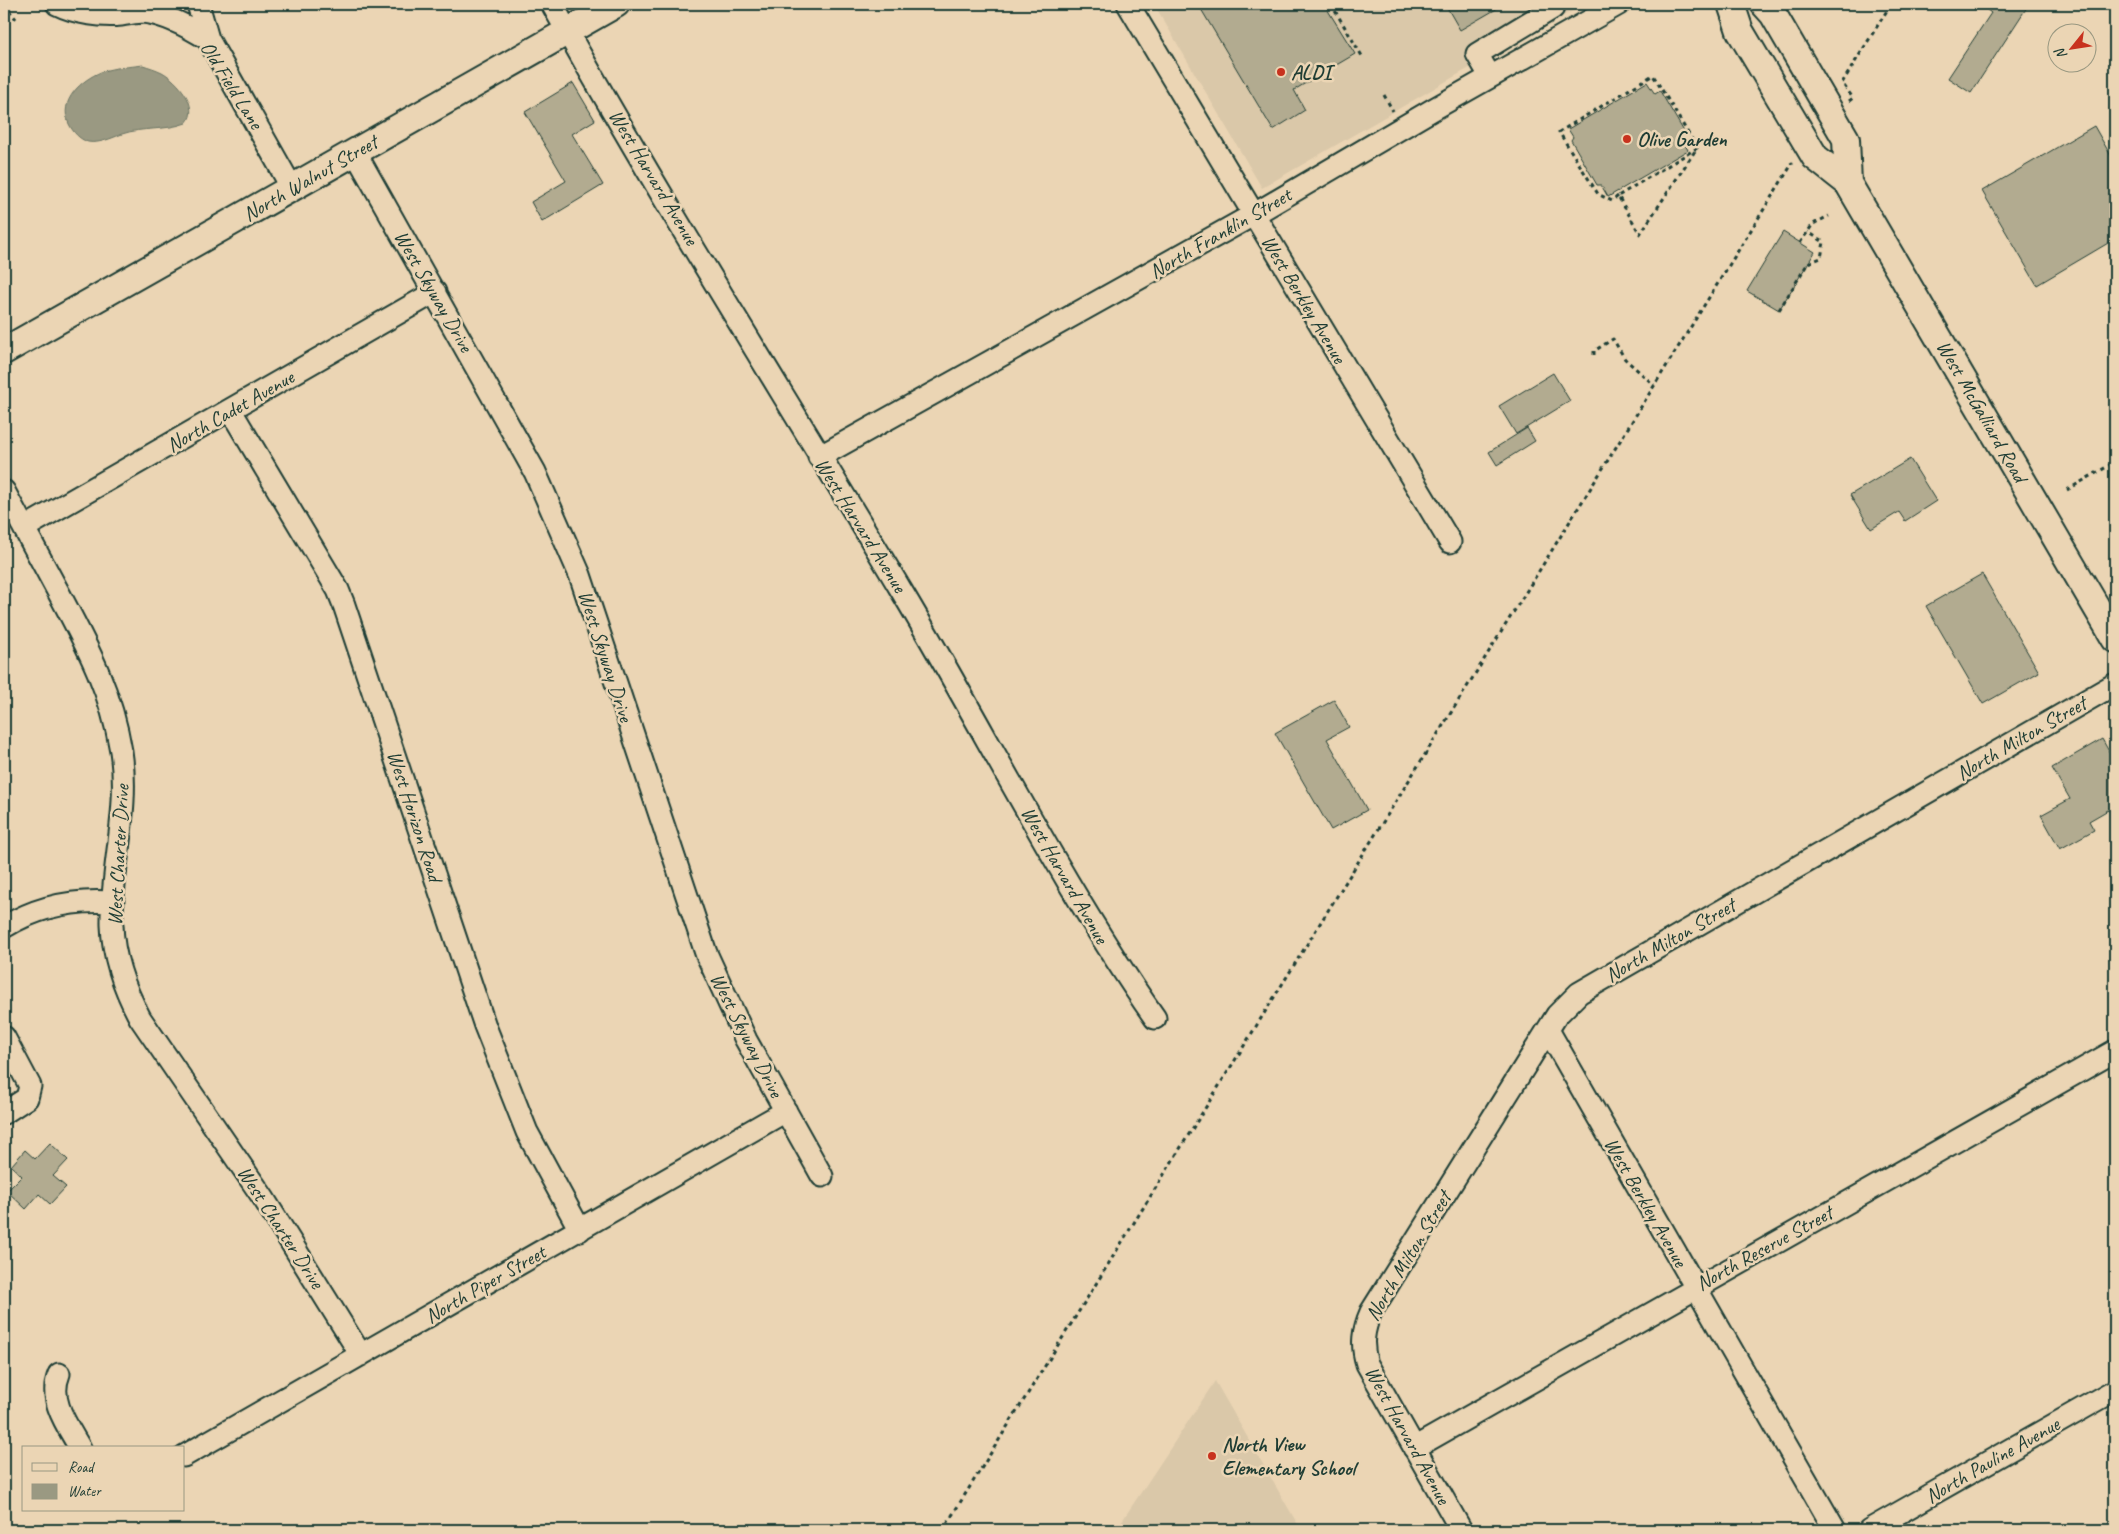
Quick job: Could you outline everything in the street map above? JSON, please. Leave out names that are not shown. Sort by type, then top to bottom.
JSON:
[{"type":"main road","name":"North Walnut Street","points":[[4,351],[616,4]]},
{"type":"main road","name":"West McGalliard Road","points":[[1731,4],[1740,31],[1815,157],[1848,183],[2115,638]]},
{"type":"main road","name":"West McGalliard Road","points":[[1764,4],[1773,14],[1846,139],[1848,183]]},
{"type":"street","name":"Old Field Lane","points":[[57,4],[77,11],[119,15],[148,8],[187,26],[208,39],[292,188]]},
{"type":"street","points":[[198,4],[208,39]]},
{"type":"street","name":"West Harvard Avenue","points":[[552,4],[819,457],[902,590],[1088,918],[1154,1018]]},
{"type":"street","name":"West Berkley Avenue","points":[[1128,4],[1450,542]]},
{"type":"street","name":"North Franklin Street","points":[[819,457],[1253,215],[1490,76],[1619,4]]},
{"type":"street","points":[[1490,76],[1477,54],[1553,8]]},
{"type":"street","name":"West Skyway Drive","points":[[355,152],[535,472],[576,567],[706,953],[746,1040],[822,1176]]},
{"type":"street","name":"North Cadet Avenue","points":[[24,528],[231,411],[435,292]]},
{"type":"street","name":"West Horizon Road","points":[[231,411],[338,590],[485,1026],[527,1132],[580,1230]]},
{"type":"street","name":"West Charter Drive","points":[[4,491],[95,662],[113,711],[121,753],[124,812],[113,902],[114,941],[122,976],[140,1018],[275,1215],[361,1355]]},
{"type":"street","name":"North Milton Street","points":[[1363,1338],[1371,1312],[1548,1030],[1570,1000],[1579,993],[2115,684]]},
{"type":"street","points":[[4,927],[15,920],[56,905],[90,900],[113,902]]},
{"type":"street","name":"West Berkley Avenue","points":[[1548,1030],[1835,1530]]},
{"type":"street","points":[[4,1037],[30,1086],[27,1098],[4,1113]]},
{"type":"street","name":"North Reserve Street","points":[[1414,1448],[1695,1287],[2115,1051]]},
{"type":"street","name":"North Piper Street","points":[[185,1455],[786,1112]]},
{"type":"street","name":"West Harvard Avenue","points":[[1363,1338],[1363,1350],[1367,1364],[1461,1530]]},
{"type":"street","points":[[59,1374],[55,1384],[56,1399],[79,1446]]},
{"type":"street","name":"North Pauline Avenue","points":[[1869,1530],[2115,1390]]},
{"type":"path","points":[[4,4],[16,19]]},
{"type":"path","points":[[1331,4],[1362,56]]},
{"type":"path","points":[[1853,98],[1842,83],[1891,4]]},
{"type":"path","points":[[1653,75],[1697,148],[1612,201],[1598,194],[1558,132],[1653,75]]},
{"type":"path","points":[[1384,95],[1394,111]]},
{"type":"path","points":[[1618,196],[1640,234],[1697,148]]},
{"type":"path","points":[[943,1530],[1792,164],[1789,159]]},
{"type":"path","points":[[1800,243],[1813,224],[1829,216]]},
{"type":"path","points":[[1779,310],[1808,263],[1821,258],[1824,242],[1808,232]]},
{"type":"path","points":[[1594,355],[1594,350],[1613,339],[1625,359],[1654,385]]},
{"type":"path","points":[[2067,490],[2115,462]]},
{"type":"shaded area","points":[[1154,4],[1585,4],[1457,75],[1262,188]]},
{"type":"shaded area","name":"North View Elementary School","points":[[1215,1381],[1301,1530],[1116,1530]]},
{"type":"water","points":[[143,65],[162,72],[180,87],[191,109],[190,117],[186,123],[170,127],[137,130],[97,142],[88,142],[72,130],[66,115],[67,107],[73,92],[79,86],[86,80],[106,70]]},
{"type":"building","name":"ALDI","points":[[1198,4],[1324,4],[1355,54],[1294,90],[1305,110],[1273,130]]},
{"type":"building","points":[[1445,4],[1505,4],[1460,30]]},
{"type":"building","points":[[1980,4],[2029,4],[1971,93],[1948,78],[1991,13]]},
{"type":"building","name":"Olive Garden","points":[[1647,82],[1655,94],[1660,91],[1686,135],[1681,138],[1688,150],[1608,197],[1601,185],[1597,185],[1571,140],[1573,137],[1568,129]]},
{"type":"building","points":[[573,83],[595,120],[572,134],[603,185],[542,222],[531,202],[566,181],[525,112]]},
{"type":"building","points":[[2094,126],[2115,163],[2115,239],[2037,285],[1982,191]]},
{"type":"building","points":[[1783,232],[1815,252],[1779,310],[1747,291]]},
{"type":"building","points":[[1553,373],[1570,401],[1516,434],[1499,406]]},
{"type":"building","points":[[1527,428],[1535,441],[1497,465],[1489,452]]},
{"type":"building","points":[[1910,459],[1936,501],[1905,521],[1899,512],[1871,529],[1850,495]]},
{"type":"building","points":[[1982,574],[2039,672],[1983,704],[1926,606]]},
{"type":"building","points":[[1334,700],[1349,727],[1327,739],[1367,810],[1331,830],[1275,733]]},
{"type":"building","points":[[2102,739],[2115,762],[2115,806],[2089,821],[2094,830],[2060,849],[2041,815],[2070,799],[2052,768]]},
{"type":"building","points":[[50,1143],[68,1160],[53,1176],[66,1187],[50,1204],[39,1194],[26,1209],[7,1191],[22,1176],[11,1166],[25,1150],[35,1159]]},
{"type":"place","name":"ALDI","points":[[1281,72]]},
{"type":"place","name":"Olive Garden","points":[[1627,139]]},
{"type":"place","name":"North View Elementary School","points":[[1212,1456]]}]
